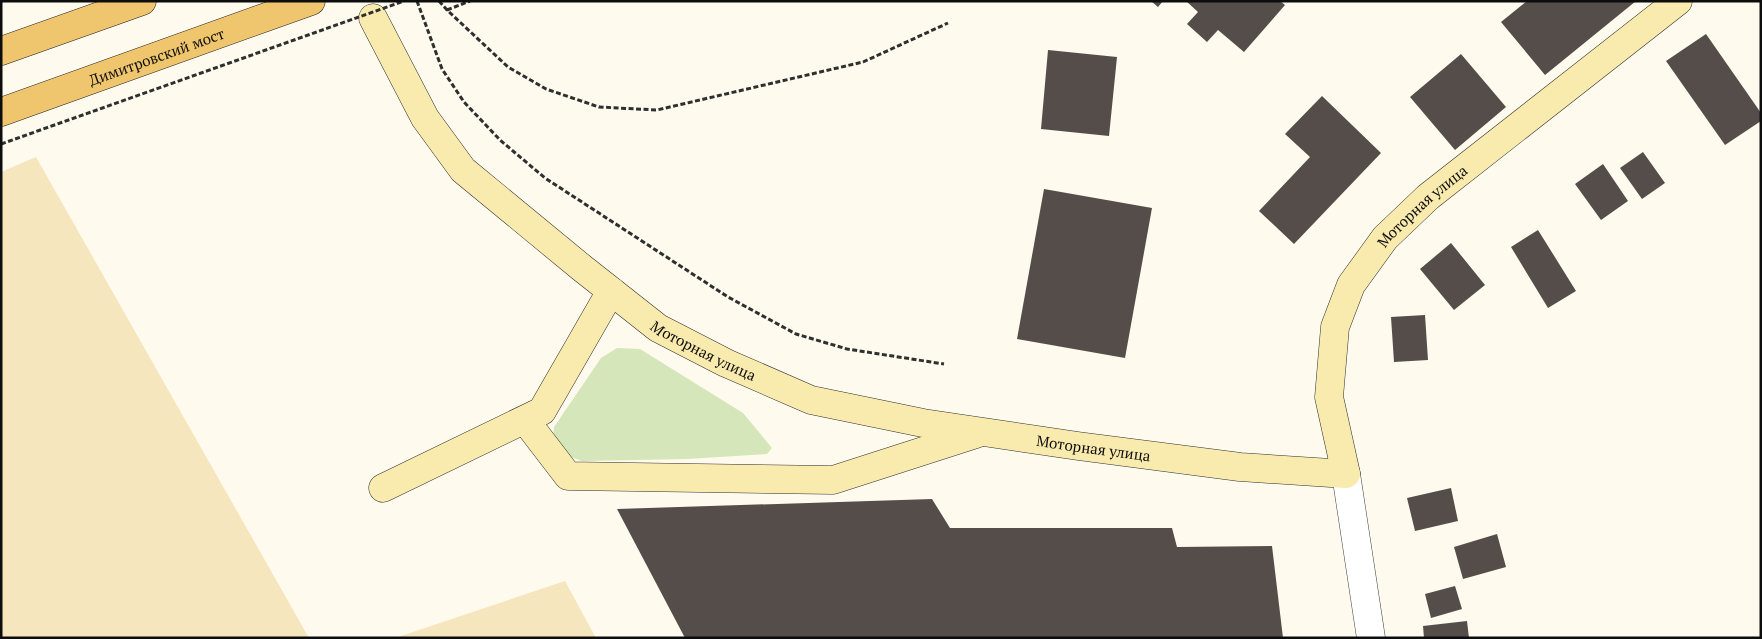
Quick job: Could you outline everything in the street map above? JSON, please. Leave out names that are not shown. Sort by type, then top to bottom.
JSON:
[{"type":"main road","points":[[1,51],[142,1]]},
{"type":"main road","name":"Димитровский мост","points":[[1,112],[311,1]]},
{"type":"street","name":"Моторная улица","points":[[373,18],[425,118],[463,170],[658,328],[726,364],[812,400],[923,423],[1240,467],[1346,474],[1329,397],[1335,327],[1351,285],[1385,238],[1428,197],[1678,1]]},
{"type":"street","points":[[383,488],[542,411],[611,291]]},
{"type":"street","points":[[525,420],[568,476],[833,480],[982,432]]},
{"type":"street","points":[[1346,474],[1370,638]]},
{"type":"path","points":[[1,144],[404,1]]},
{"type":"path","points":[[417,1],[442,68],[464,102],[500,140],[545,178],[728,297],[796,334],[847,349],[944,364]]},
{"type":"path","points":[[439,1],[508,67],[546,89],[599,106],[657,110],[863,62],[948,23]]},
{"type":"path","points":[[447,10],[470,1]]},
{"type":"green space","points":[[617,348],[640,349],[743,413],[772,448],[767,454],[687,459],[582,461],[568,456],[553,441],[554,427],[601,358]]},
{"type":"sand","points":[[36,157],[309,638],[1,638],[1,172]]},
{"type":"sand","points":[[565,581],[596,638],[395,638]]},
{"type":"building","points":[[1151,1],[1163,1],[1158,7]]},
{"type":"building","points":[[1186,1],[1280,1],[1285,5],[1244,52],[1218,30],[1207,42],[1187,24],[1198,12]]},
{"type":"building","points":[[1527,1],[1636,1],[1545,75],[1501,22]]},
{"type":"building","points":[[1706,34],[1761,113],[1761,121],[1725,145],[1666,61]]},
{"type":"building","points":[[1048,50],[1117,57],[1109,136],[1041,129]]},
{"type":"building","points":[[1461,54],[1506,107],[1455,150],[1410,97]]},
{"type":"building","points":[[1322,96],[1381,153],[1294,244],[1259,211],[1310,157],[1285,134]]},
{"type":"building","points":[[1643,152],[1665,183],[1642,199],[1620,168]]},
{"type":"building","points":[[1603,164],[1628,201],[1601,220],[1575,184]]},
{"type":"building","points":[[1044,189],[1152,208],[1125,358],[1017,339]]},
{"type":"building","points":[[1538,230],[1576,291],[1548,308],[1511,247]]},
{"type":"building","points":[[1451,243],[1485,285],[1454,310],[1420,269]]},
{"type":"building","points":[[1425,315],[1428,360],[1394,362],[1391,317]]},
{"type":"building","points":[[1451,488],[1458,521],[1415,531],[1407,498]]},
{"type":"building","points":[[932,499],[950,528],[1172,528],[1177,547],[1272,546],[1283,638],[685,638],[617,509]]},
{"type":"building","points":[[1497,534],[1506,567],[1463,579],[1454,547]]},
{"type":"building","points":[[1455,586],[1462,609],[1431,618],[1425,594]]},
{"type":"building","points":[[1467,621],[1469,638],[1424,638],[1423,626]]}]
